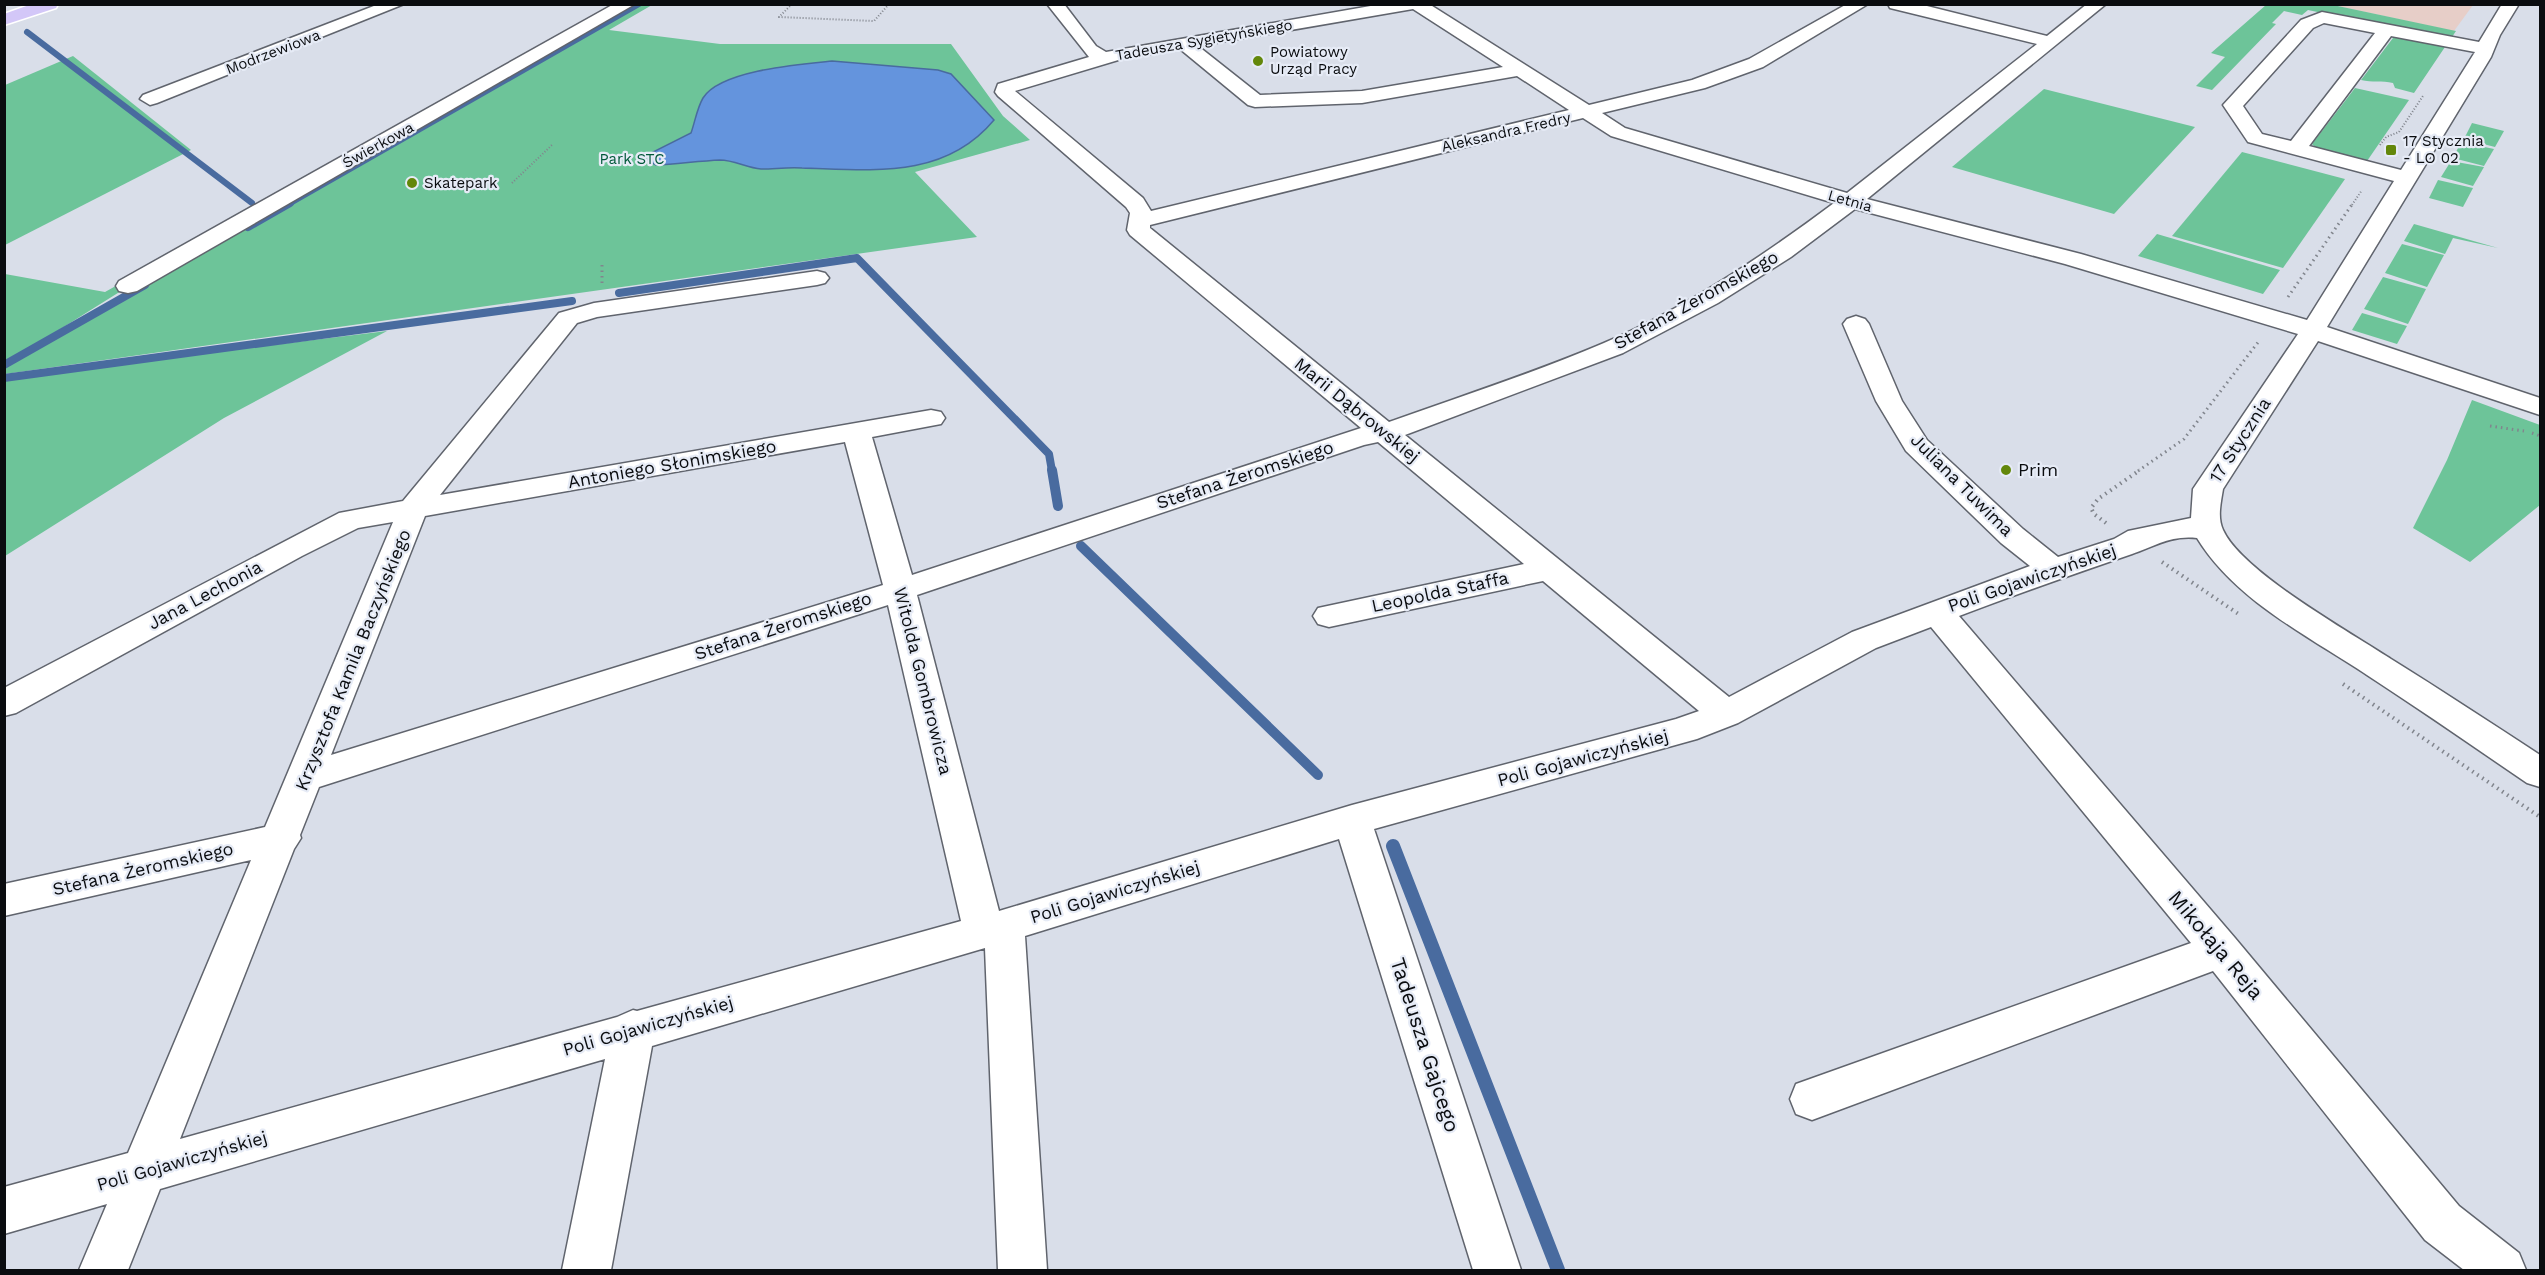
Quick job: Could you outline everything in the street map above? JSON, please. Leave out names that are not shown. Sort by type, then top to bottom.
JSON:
[{"type":"main road","points":[[4,20],[50,4]]},
{"type":"street","name":"Modrzewiowa","points":[[150,99],[396,4]]},
{"type":"street","name":"Świerkowa","points":[[129,286],[627,4]]},
{"type":"street","points":[[1055,4],[1090,50],[1103,58]]},
{"type":"street","name":"Tadeusza Sygietyńskiego","points":[[1009,96],[1005,88],[1012,85],[1103,58],[1416,4]]},
{"type":"street","name":"Letnia","points":[[1416,4],[1618,132],[1851,201],[2073,259],[2313,330],[2541,407]]},
{"type":"street","name":"Aleksandra Fredry","points":[[1139,221],[1586,113],[1734,72],[1776,53],[1860,4]]},
{"type":"street","points":[[1896,4],[2050,42]]},
{"type":"street","name":"Stefana Żeromskiego","points":[[306,777],[900,590],[1359,437],[1386,433],[1539,378],[1642,334],[1709,298],[1783,252],[1851,201],[2098,4]]},
{"type":"street","points":[[2347,4],[2488,42]]},
{"type":"street","name":"17 Stycznia","points":[[2207,529],[2205,508],[2208,489],[2313,330],[2511,4]]},
{"type":"street","points":[[2407,178],[2255,138],[2233,105],[2307,24],[2322,17],[2386,30],[2488,42]]},
{"type":"street","points":[[2296,149],[2386,30]]},
{"type":"street","points":[[1184,43],[1255,101],[1362,97],[1519,70]]},
{"type":"street","name":"Marii Dąbrowskiej","points":[[1009,96],[1135,203],[1141,213],[1138,230],[1726,714]]},
{"type":"street","name":"Krzysztofa Kamila Baczyńskiego","points":[[104,1270],[282,838],[413,509],[568,318],[594,310],[817,278]]},
{"type":"street","name":"Juliana Tuwima","points":[[1856,324],[1889,401],[1916,445],[2012,536],[2053,569]]},
{"type":"street","name":"Antoniego Słonimskiego","points":[[413,509],[931,418]]},
{"type":"street","name":"Witolda Gombrowicza","points":[[856,431],[900,590],[976,893],[993,928],[1023,1270]]},
{"type":"street","name":"Jana Lechonia","points":[[4,704],[281,554],[350,520],[413,509]]},
{"type":"street","name":"Poli Gojawiczyńskiej","points":[[4,1211],[633,1029],[993,928],[1352,820],[1686,730],[1726,714],[1864,640],[2053,569],[2125,546],[2139,538],[2184,527],[2207,529]]},
{"type":"street","points":[[2207,529],[2237,566],[2278,599],[2541,773]]},
{"type":"street","name":"Leopolda Staffa","points":[[1329,616],[1550,569]]},
{"type":"street","name":"Mikołaja Reja","points":[[1937,612],[2221,950],[2442,1223],[2502,1270]]},
{"type":"street","name":"Tadeusza Gajcego","points":[[1352,820],[1497,1270]]},
{"type":"street","name":"Stefana Żeromskiego","points":[[4,900],[282,838]]},
{"type":"street","points":[[1812,1099],[2221,950]]},
{"type":"street","points":[[587,1270],[633,1029]]},
{"type":"path","points":[[792,4],[779,17],[874,21],[889,4]]},
{"type":"path","points":[[2388,137],[2400,132],[2422,97]]},
{"type":"path","points":[[512,183],[553,144]]},
{"type":"path","points":[[2288,298],[2374,170]]},
{"type":"path","points":[[2110,525],[2094,514],[2091,508],[2098,499],[2184,439],[2261,339]]},
{"type":"path","points":[[2490,426],[2522,430],[2541,436]]},
{"type":"path","points":[[2156,558],[2249,621]]},
{"type":"path","points":[[2336,679],[2541,817]]},
{"type":"shaded area","points":[[2333,5],[2473,5],[2454,31]]},
{"type":"green space","name":"Park STC","points":[[633,5],[652,5],[609,30],[720,44],[951,44],[1003,116],[1030,140],[915,172],[977,237],[5,374],[5,274],[105,292],[239,217],[19,355]]},
{"type":"green space","points":[[2266,5],[2333,5],[2456,31],[2450,40],[2308,10],[2302,15],[2284,11],[2272,23],[2276,24],[2212,90],[2196,86],[2225,57],[2211,53]]},
{"type":"green space","points":[[2401,37],[2447,44],[2414,93],[2395,88],[2393,83],[2361,80],[2393,38]]},
{"type":"green space","points":[[73,56],[191,150],[5,245],[5,85]]},
{"type":"green space","points":[[2355,88],[2409,100],[2365,164],[2317,149],[2312,144]]},
{"type":"green space","points":[[2044,89],[2195,127],[2114,214],[1952,167]]},
{"type":"green space","points":[[2472,123],[2504,131],[2495,147],[2464,139]]},
{"type":"green space","points":[[2461,142],[2494,149],[2484,166],[2453,158]]},
{"type":"green space","points":[[2242,152],[2345,179],[2283,268],[2172,236]]},
{"type":"green space","points":[[2451,161],[2484,167],[2473,186],[2441,177]]},
{"type":"green space","points":[[2438,180],[2473,188],[2463,207],[2429,198]]},
{"type":"green space","points":[[2414,224],[2498,248],[2453,238],[2445,254],[2404,241]]},
{"type":"green space","points":[[2157,234],[2280,270],[2263,294],[2138,256]]},
{"type":"green space","points":[[2402,244],[2444,255],[2427,287],[2385,273]]},
{"type":"green space","points":[[2383,277],[2426,289],[2408,324],[2364,309]]},
{"type":"green space","points":[[2362,313],[2407,326],[2397,344],[2352,330]]},
{"type":"green space","points":[[387,331],[224,418],[5,556],[5,378]]},
{"type":"green space","points":[[2472,400],[2540,425],[2540,505],[2470,562],[2413,528],[2447,460]]},
{"type":"water","points":[[832,61],[938,70],[951,74],[994,120],[974,139],[953,153],[929,162],[880,170],[761,169],[725,160],[656,165],[647,160],[653,152],[691,133],[703,98],[712,88],[743,75],[763,70]]},
{"type":"waterway","points":[[287,205],[639,4]]},
{"type":"waterway","points":[[27,32],[252,203]]},
{"type":"waterway","points":[[248,227],[290,203]]},
{"type":"waterway","points":[[619,293],[857,258],[1049,454],[1052,471]]},
{"type":"waterway","points":[[4,365],[145,285]]},
{"type":"waterway","points":[[4,378],[572,301]]},
{"type":"waterway","points":[[1052,470],[1058,506]]},
{"type":"waterway","points":[[1081,546],[1318,775]]},
{"type":"waterway","points":[[1393,846],[1558,1270]]},
{"type":"place","name":"Powiatowy Urząd Pracy","points":[[1258,61]]},
{"type":"place","name":"17 Stycznia - LO 02","points":[[2391,150]]},
{"type":"place","name":"Skatepark","points":[[412,183]]},
{"type":"place","name":"Prim","points":[[2006,470]]}]
